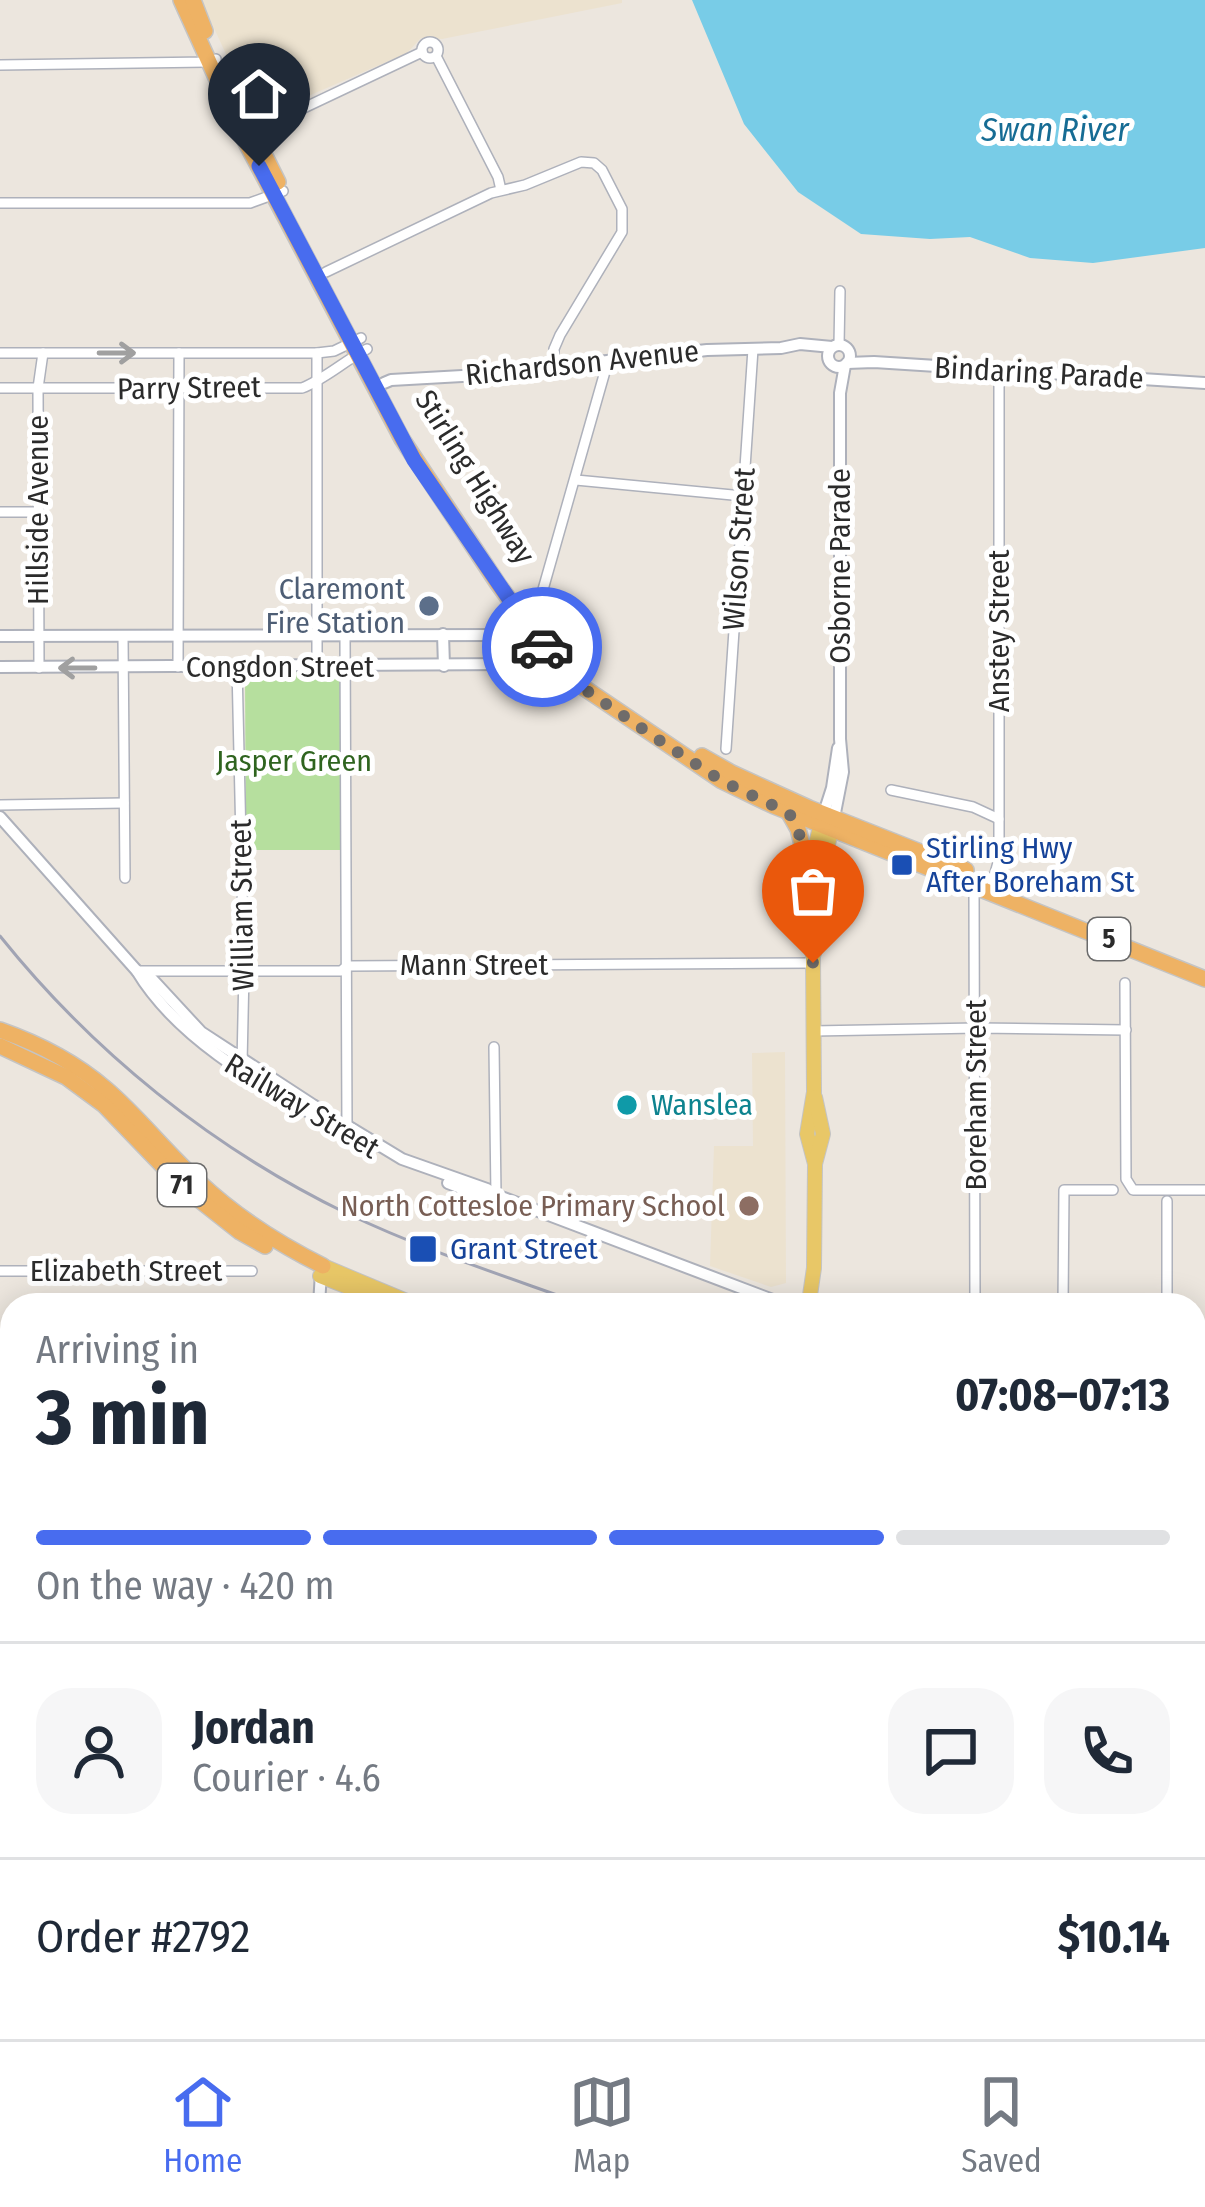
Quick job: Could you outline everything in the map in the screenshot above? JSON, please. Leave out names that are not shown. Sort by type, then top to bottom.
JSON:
[{"type":"highway","name":"Stirling Highway","points":[[181,0],[359,346],[534,627]]},
{"type":"highway","name":"Stirling Highway","points":[[193,0],[212,60],[253,131],[279,194],[326,272],[414,460],[571,680],[722,781],[789,813],[827,822]]},
{"type":"highway","name":"Stirling Highway","points":[[552,652],[716,765],[827,822],[983,888],[1204,971]]},
{"type":"highway","points":[[789,813],[808,871]]},
{"type":"highway","name":"71","points":[[1,1033],[29,1041],[106,1089],[198,1182],[251,1226],[322,1271]]},
{"type":"highway","name":"71","points":[[1,1033],[104,1105],[183,1187],[240,1232],[322,1271]]},
{"type":"main road","points":[[813,1293],[815,1164],[807,1134],[814,1092],[813,960],[807,936],[808,871],[827,822]]},
{"type":"main road","points":[[813,960],[819,937],[827,822]]},
{"type":"main road","name":"71","points":[[322,1271],[371,1293]]},
{"type":"main road","name":"71","points":[[348,1282],[381,1293]]},
{"type":"street","points":[[253,131],[422,52],[431,41],[437,45],[436,56],[502,190]]},
{"type":"street","points":[[0,65],[212,60]]},
{"type":"street","points":[[326,272],[502,190],[589,161],[602,170],[622,209],[620,237],[560,334],[554,367]]},
{"type":"street","points":[[0,203],[250,203],[279,194]]},
{"type":"street","name":"Osborne Parade","points":[[827,822],[843,772],[840,291]]},
{"type":"street","name":"Parry Street","points":[[0,353],[317,353],[359,346]]},
{"type":"street","name":"Parry Street","points":[[0,388],[302,388],[317,382],[359,346]]},
{"type":"street","name":"Richardson Avenue","points":[[385,382],[707,350],[781,348],[839,356]]},
{"type":"street","name":"Wilson Street","points":[[726,749],[753,349]]},
{"type":"street","name":"Hillside Avenue","points":[[39,668],[38,388],[43,353]]},
{"type":"street","points":[[178,668],[179,353]]},
{"type":"street","points":[[317,353],[317,667]]},
{"type":"street","name":"Bindaring Parade","points":[[839,356],[1205,383]]},
{"type":"street","points":[[540,601],[608,361]]},
{"type":"street","name":"Anstey Street","points":[[983,888],[999,859],[999,370]]},
{"type":"street","points":[[576,480],[743,496]]},
{"type":"street","points":[[0,512],[38,512]]},
{"type":"street","name":"Congdon Street","points":[[0,636],[518,634],[534,627]]},
{"type":"street","points":[[443,634],[444,666]]},
{"type":"street","points":[[345,635],[347,1130]]},
{"type":"street","points":[[123,636],[124,878]]},
{"type":"street","name":"Congdon Street","points":[[0,668],[530,664],[552,652]]},
{"type":"street","name":"William Street","points":[[238,667],[242,1066]]},
{"type":"street","points":[[891,790],[973,808],[999,819]]},
{"type":"street","points":[[973,808],[999,795]]},
{"type":"street","points":[[0,805],[124,803]]},
{"type":"street","name":"Railway Street","points":[[0,817],[196,1039],[403,1167],[484,1197],[496,1195],[756,1293]]},
{"type":"street","name":"Boreham Street","points":[[975,1293],[983,888]]},
{"type":"street","name":"Mann Street","points":[[137,971],[813,960]]},
{"type":"street","points":[[1125,983],[1126,1179],[1133,1190],[1205,1190]]},
{"type":"street","points":[[813,1031],[1126,1030]]},
{"type":"street","points":[[494,1048],[496,1195]]},
{"type":"street","points":[[1064,1293],[1064,1190],[1113,1190]]},
{"type":"street","points":[[1167,1201],[1167,1293]]},
{"type":"street","name":"Elizabeth Street","points":[[0,1271],[252,1271]]},
{"type":"street","points":[[320,1293],[322,1271]]},
{"type":"street","points":[[348,1282],[348,1293]]},
{"type":"shaded area","points":[[201,0],[622,3],[442,39],[421,38],[407,53],[267,114],[250,106]]},
{"type":"shaded area","name":"North Cottesloe Primary School","points":[[785,1052],[786,1283],[771,1287],[710,1266],[714,1146],[753,1146],[752,1053]]},
{"type":"green space","name":"Jasper Green","points":[[342,672],[343,850],[246,850],[245,673]]},
{"type":"water","name":"Swan River","points":[[692,0],[1205,0],[1205,248],[1093,263],[1030,258],[970,237],[861,234],[798,192],[744,124]]},
{"type":"railway","points":[[0,936],[115,1057],[248,1159],[375,1226],[551,1293]]},
{"type":"way so far","points":[[542,647],[571,680],[662,742],[722,781],[789,813],[808,871],[807,936],[813,963]]},
{"type":"place","name":"Claremont Fire Station","points":[[429,606]]},
{"type":"place","name":"Stirling Hwy After Boreham St","points":[[902,865]]},
{"type":"place","name":"Wanslea","points":[[627,1105]]},
{"type":"place","name":"North Cottesloe Primary School","points":[[749,1206]]},
{"type":"place","name":"Grant Street","points":[[423,1249]]},
{"type":"route","points":[[259,166],[414,460],[542,647]]}]
